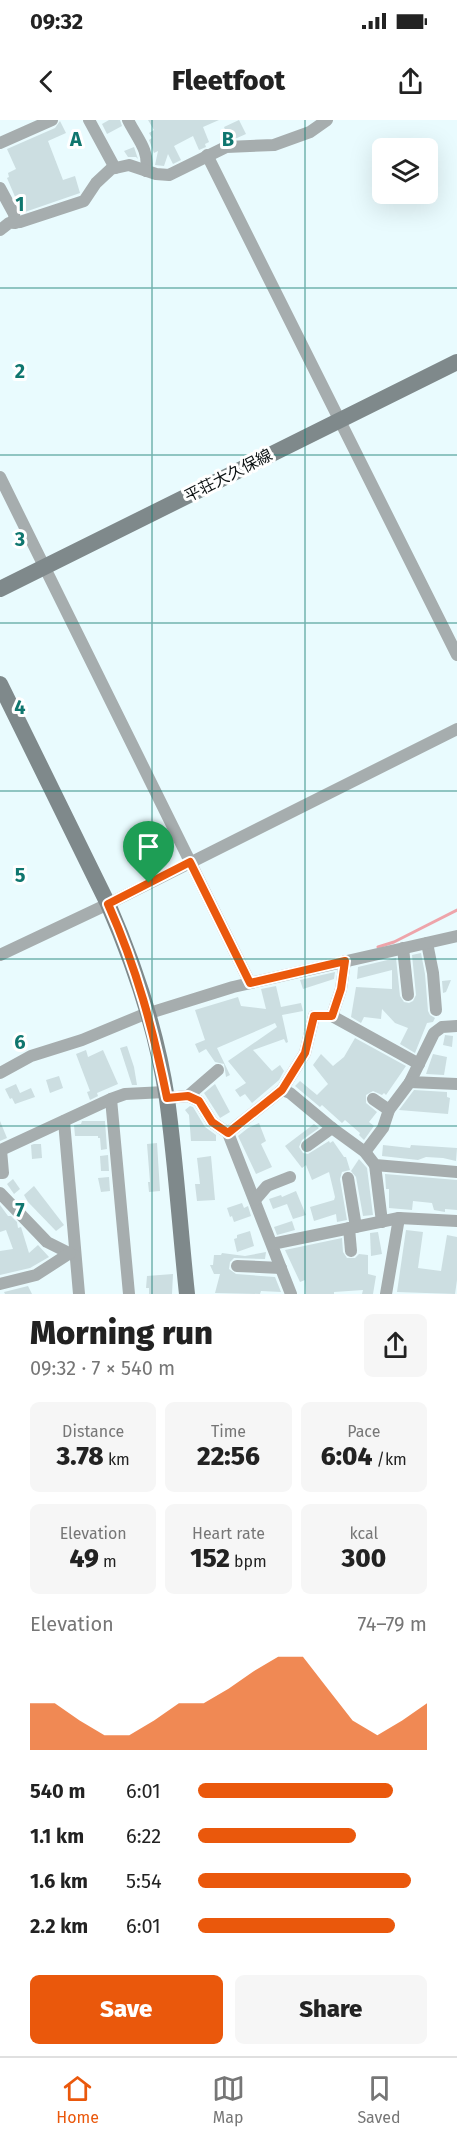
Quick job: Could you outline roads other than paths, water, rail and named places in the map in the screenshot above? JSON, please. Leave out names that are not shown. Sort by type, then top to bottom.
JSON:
[{"type":"street","points":[[0,143],[52,120]]},
{"type":"street","points":[[89,120],[115,168]]},
{"type":"street","points":[[128,120],[143,145],[147,157],[146,171]]},
{"type":"street","points":[[0,230],[9,223],[84,201],[96,183],[111,169],[129,165],[169,175],[226,147],[274,145],[309,132],[327,120]]},
{"type":"street","points":[[207,155],[457,655]]},
{"type":"street","points":[[0,188],[14,214],[15,222]]},
{"type":"street","name":"平荘大久保線","points":[[0,589],[457,362]]},
{"type":"street","points":[[0,477],[250,983]]},
{"type":"street","points":[[0,684],[108,904],[123,938],[149,1014],[166,1095],[187,1294]]},
{"type":"street","points":[[0,955],[108,904],[457,729]]},
{"type":"street","points":[[0,1073],[31,1056],[82,1040],[149,1014],[250,983],[457,936]]},
{"type":"street","points":[[427,943],[433,973],[436,1010]]},
{"type":"street","points":[[403,948],[408,995]]},
{"type":"street","points":[[332,1016],[341,989],[345,961]]},
{"type":"street","points":[[228,1133],[282,1090],[305,1053],[314,1016],[332,1016],[419,1064]]},
{"type":"street","points":[[365,1152],[383,1128],[389,1110],[410,1082],[434,1033],[442,1027],[457,1026]]},
{"type":"street","points":[[188,1096],[218,1070]]},
{"type":"street","points":[[410,1082],[457,1084]]},
{"type":"street","points":[[282,1090],[291,1093],[332,1128],[365,1152],[375,1165],[382,1222]]},
{"type":"street","points":[[0,1173],[3,1173],[2,1150],[111,1099],[125,1094],[188,1096],[199,1101],[212,1122],[228,1133],[291,1294]]},
{"type":"street","points":[[111,1099],[129,1294]]},
{"type":"street","points":[[373,1099],[389,1110]]},
{"type":"street","points":[[64,1121],[73,1254],[79,1294]]},
{"type":"street","points":[[308,1146],[332,1128]]},
{"type":"street","points":[[375,1165],[457,1172]]},
{"type":"street","points":[[255,1200],[267,1186],[290,1177]]},
{"type":"street","points":[[348,1178],[352,1228],[351,1251]]},
{"type":"street","points":[[0,1193],[47,1242],[73,1254]]},
{"type":"street","points":[[272,1244],[399,1218],[457,1221]]},
{"type":"street","points":[[386,1294],[399,1218]]},
{"type":"street","points":[[0,1284],[36,1275],[73,1254]]},
{"type":"street","points":[[237,1266],[281,1268]]},
{"type":"waterway","points":[[378,947],[394,942],[457,910]]}]
